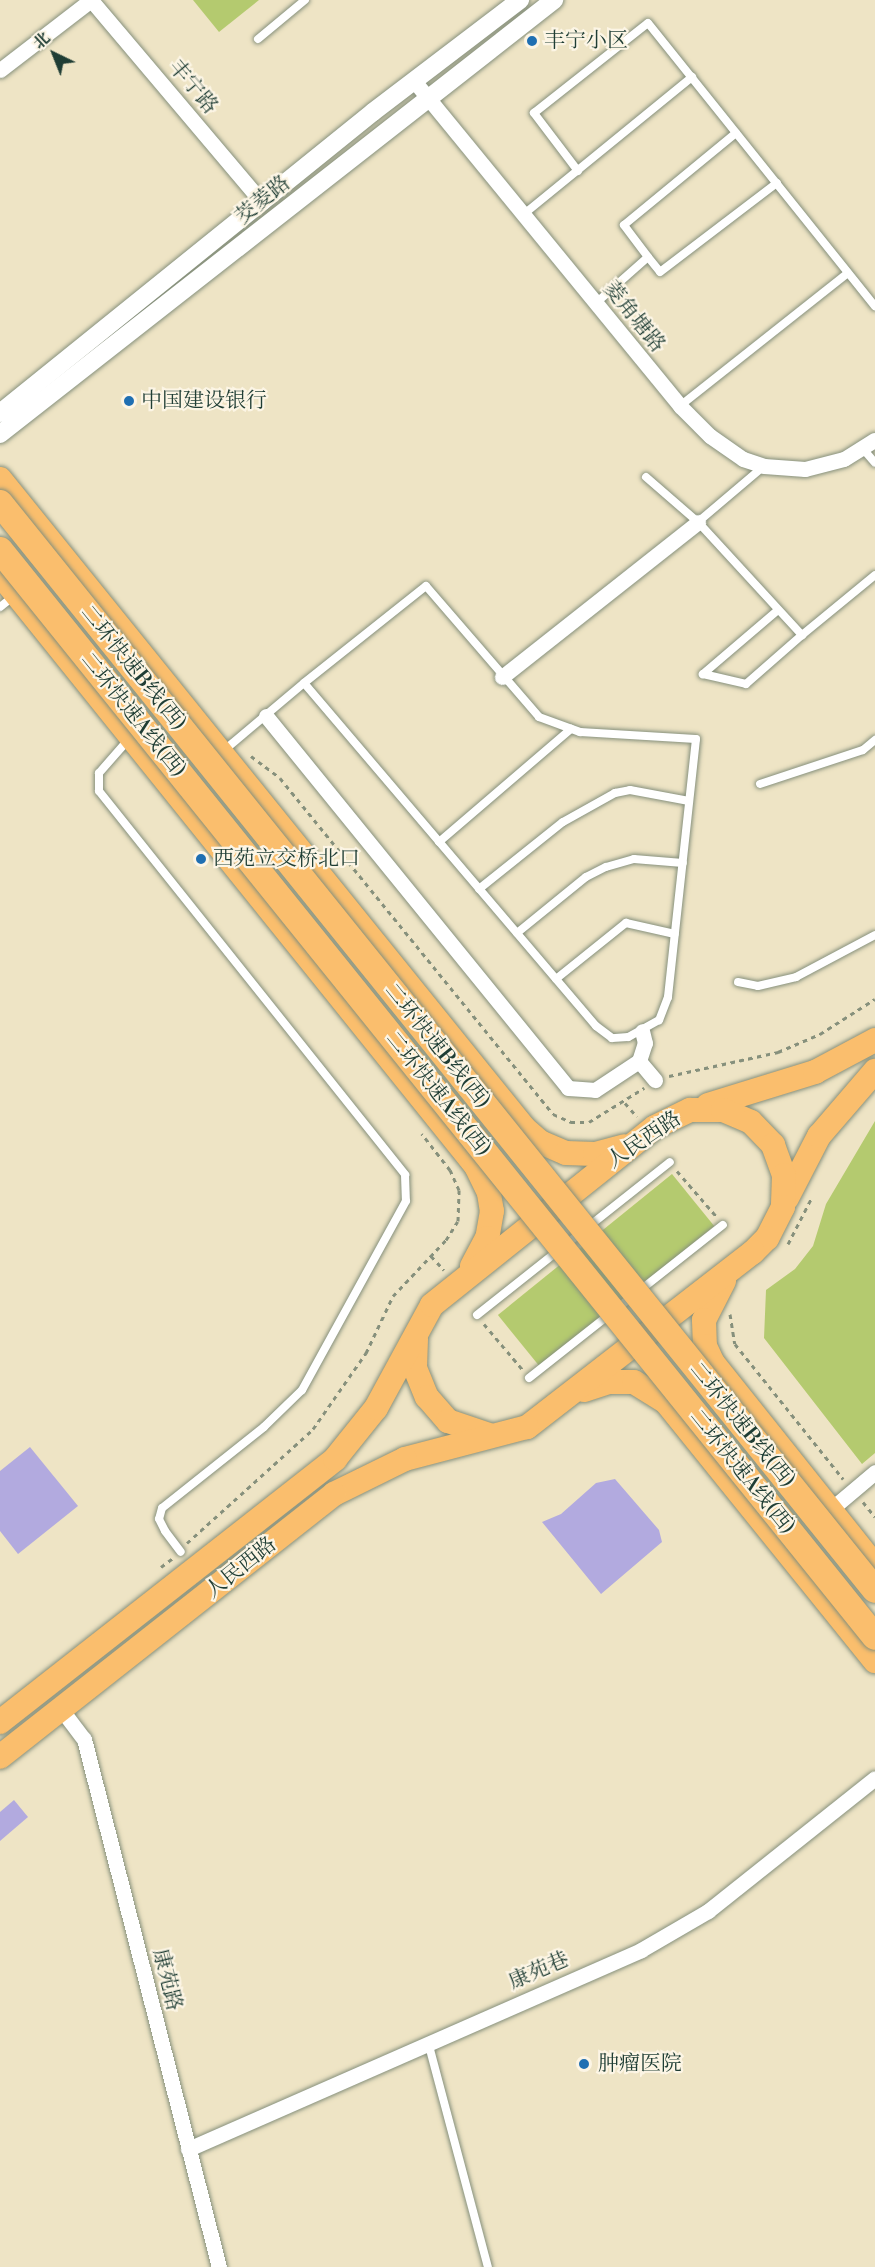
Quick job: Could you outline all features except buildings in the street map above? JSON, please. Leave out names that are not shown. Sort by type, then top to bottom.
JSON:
[{"type":"highway","name":"二环快速B线(西)","points":[[0,503],[875,1590]]},
{"type":"highway","name":"二环快速A线(西)","points":[[0,550],[875,1637]]},
{"type":"main road","points":[[0,479],[228,748],[438,1023],[524,1128],[548,1146],[566,1153],[595,1154],[625,1146],[647,1124]]},
{"type":"main road","points":[[0,574],[8,600],[131,737],[476,1166],[489,1193],[491,1220],[484,1247],[448,1283]]},
{"type":"main road","points":[[391,1060],[414,1069],[434,1061],[444,1041],[438,1023]]},
{"type":"main road","points":[[690,1110],[785,1083],[830,1066],[875,1040]]},
{"type":"main road","points":[[777,1223],[819,1136],[875,1071]]},
{"type":"main road","name":"人民西路","points":[[0,1757],[348,1485],[405,1459],[510,1433],[544,1415],[753,1252],[777,1223],[783,1207],[784,1175],[763,1133],[751,1122],[723,1110],[690,1110],[647,1124],[448,1283],[422,1320],[376,1408],[334,1459],[2,1715]]},
{"type":"main road","points":[[753,1252],[714,1296],[704,1320],[704,1337],[713,1363],[875,1566]]},
{"type":"main road","name":"人民西路","points":[[422,1320],[414,1352],[420,1383],[427,1398],[448,1421],[462,1428],[477,1434],[510,1433]]},
{"type":"main road","points":[[544,1415],[600,1383],[634,1382],[666,1402],[875,1661]]},
{"type":"main road","points":[[720,1468],[716,1450],[725,1431],[745,1423],[767,1432]]},
{"type":"street","points":[[0,70],[91,0]]},
{"type":"street","name":"丰宁路","points":[[91,0],[262,202]]},
{"type":"street","name":"茭菱路","points":[[0,413],[262,202],[520,0]]},
{"type":"street","name":"茭菱路","points":[[0,434],[554,0]]},
{"type":"street","name":"菱角塘路","points":[[415,82],[680,406],[710,436],[743,459],[765,466],[805,469],[844,459],[869,445]]},
{"type":"street","points":[[502,677],[698,522]]},
{"type":"street","points":[[266,716],[557,1078],[568,1088],[595,1090],[639,1061],[645,1043],[642,1031]]},
{"type":"street","points":[[639,1061],[655,1080]]},
{"type":"street","points":[[830,1510],[875,1472]]},
{"type":"street","name":"康苑路","points":[[61,1709],[84,1740],[219,2267]]},
{"type":"street","name":"康苑巷","points":[[188,2150],[428,2042],[641,1950],[708,1911],[875,1778]]},
{"type":"lane","points":[[258,39],[305,0]]},
{"type":"lane","points":[[578,171],[534,113],[648,23],[875,306]]},
{"type":"lane","points":[[524,214],[692,77]]},
{"type":"lane","points":[[736,133],[624,225],[660,272],[777,183]]},
{"type":"lane","points":[[596,303],[648,257]]},
{"type":"lane","points":[[680,406],[848,273]]},
{"type":"lane","points":[[869,445],[875,463]]},
{"type":"lane","points":[[698,522],[765,466]]},
{"type":"lane","points":[[646,477],[698,522],[802,635]]},
{"type":"lane","points":[[778,610],[704,674],[746,684],[875,574]]},
{"type":"lane","points":[[228,748],[304,683],[426,586],[502,677],[539,717],[571,729],[696,739],[667,1007],[658,1020],[628,1037],[612,1038],[596,1026],[304,683]]},
{"type":"lane","points":[[439,843],[571,729]]},
{"type":"lane","points":[[131,737],[99,773],[99,790],[405,1174],[406,1201],[302,1390],[264,1427],[162,1508],[159,1519],[165,1532],[181,1552]]},
{"type":"lane","points":[[760,784],[863,750],[875,740]]},
{"type":"lane","points":[[479,889],[563,822],[615,793],[630,790],[689,801]]},
{"type":"lane","points":[[517,933],[586,877],[606,867],[633,859],[682,863]]},
{"type":"lane","points":[[556,979],[626,923],[675,934]]},
{"type":"lane","points":[[738,982],[758,986],[796,977],[875,935]]},
{"type":"lane","points":[[477,1315],[670,1162]]},
{"type":"lane","points":[[529,1378],[723,1225]]},
{"type":"lane","points":[[428,2042],[488,2267]]},
{"type":"path","points":[[228,748],[280,778],[554,1114],[571,1122],[590,1122],[625,1103],[655,1080],[778,1052],[820,1034],[875,999]]},
{"type":"path","points":[[625,1103],[647,1124]]},
{"type":"path","points":[[154,1574],[181,1552],[193,1534],[314,1429],[366,1353],[393,1296],[431,1256],[458,1221],[459,1190],[450,1170],[417,1127]]},
{"type":"path","points":[[670,1162],[723,1225]]},
{"type":"path","points":[[782,1252],[796,1234],[814,1192]]},
{"type":"path","points":[[431,1256],[448,1283]]},
{"type":"path","points":[[732,1305],[730,1321],[735,1344],[875,1517]]},
{"type":"path","points":[[477,1315],[529,1378]]},
{"type":"green space","points":[[193,0],[259,0],[219,32]]},
{"type":"green space","points":[[875,1121],[875,1453],[862,1464],[764,1338],[766,1290],[795,1269],[813,1246],[826,1204]]},
{"type":"green space","points":[[672,1174],[714,1226],[540,1367],[498,1315]]},
{"type":"place","name":"丰宁小区","points":[[532,41]]},
{"type":"place","name":"中国建设银行","points":[[129,401]]},
{"type":"place","name":"西苑立交桥北口","points":[[201,859]]},
{"type":"place","name":"肿瘤医院","points":[[584,2064]]}]
